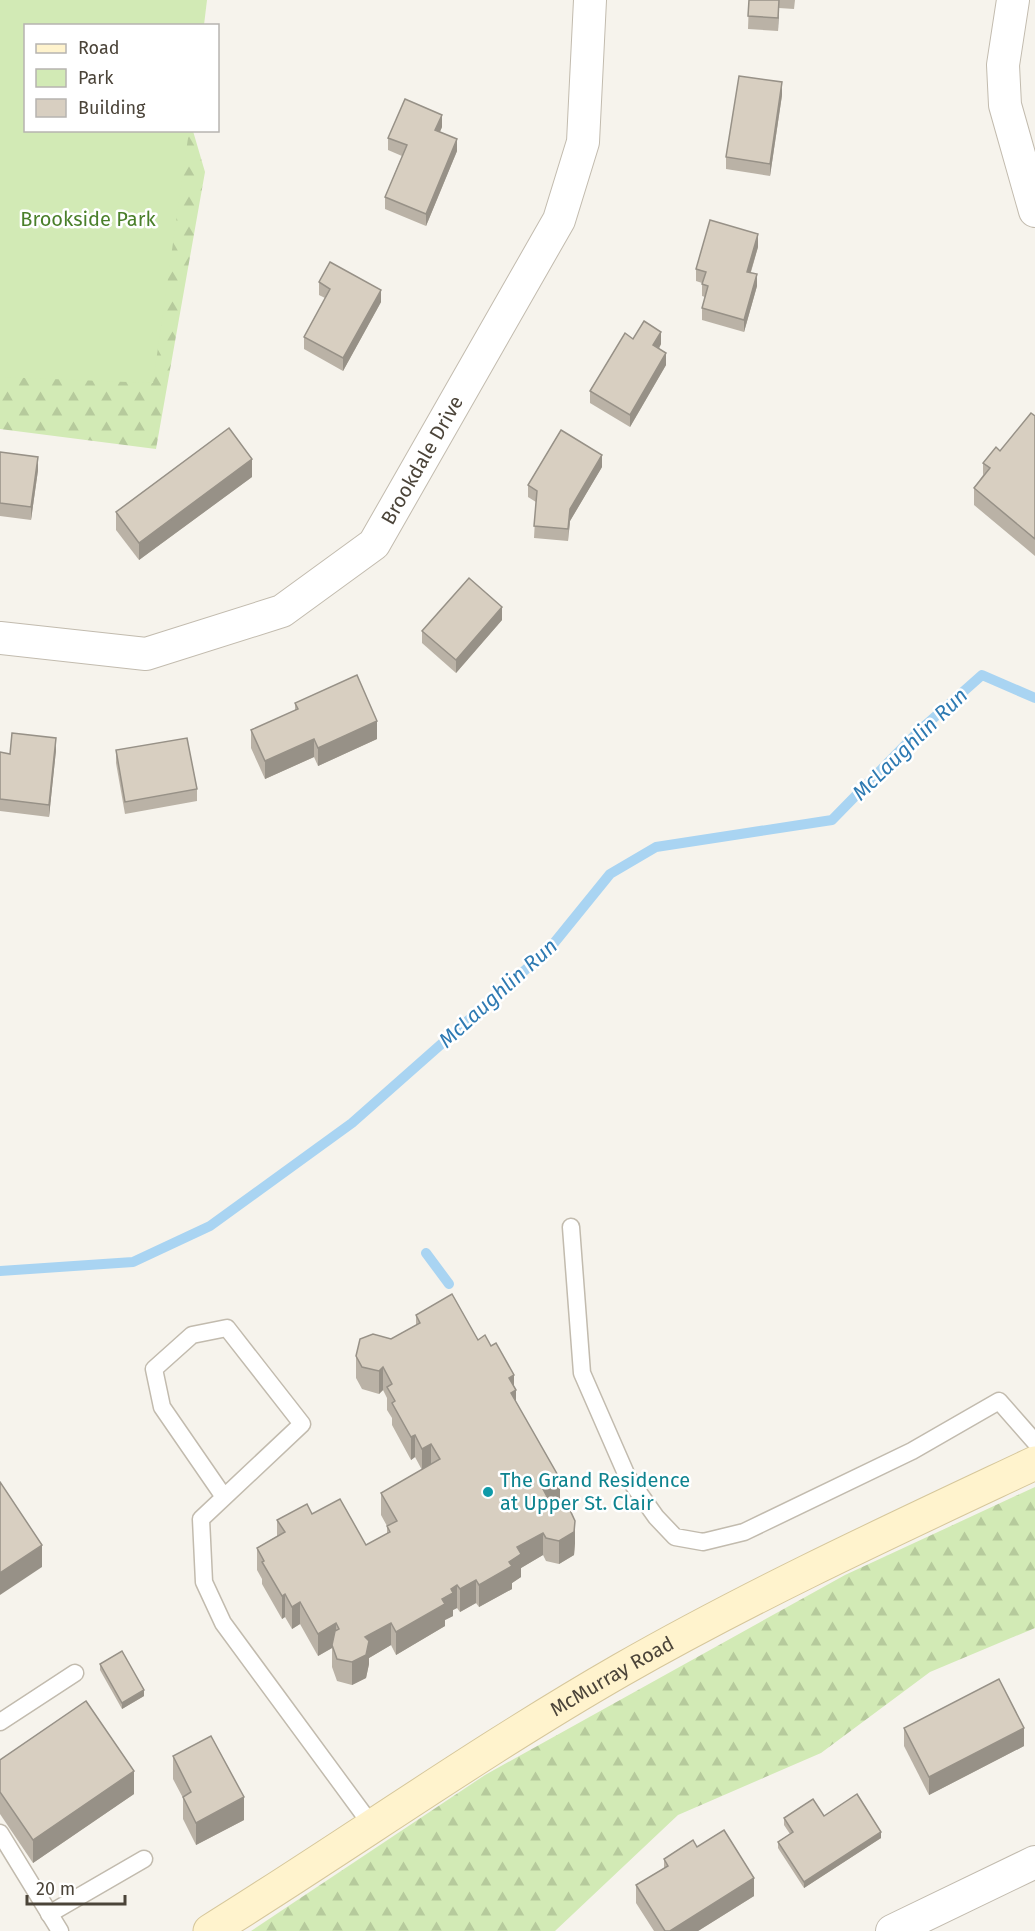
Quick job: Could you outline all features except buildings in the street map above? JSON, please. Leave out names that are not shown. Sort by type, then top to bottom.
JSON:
[{"type":"main road","name":"McMurray Road","points":[[210,1931],[534,1721],[702,1624],[870,1539],[1035,1463]]},
{"type":"street","name":"Brookdale Drive","points":[[0,638],[146,654],[282,611],[374,544],[559,220],[582,142],[590,0]]},
{"type":"street","points":[[1013,0],[1003,65],[1005,105],[1035,211]]},
{"type":"street","points":[[892,1931],[1035,1862]]},
{"type":"lane","points":[[571,1227],[582,1373],[627,1476],[656,1517],[675,1537],[703,1542],[744,1532],[912,1451],[999,1401],[1035,1442]]},
{"type":"lane","points":[[224,1497],[162,1407],[154,1369],[192,1335],[226,1328],[302,1424],[224,1497],[201,1518],[204,1582],[223,1623],[373,1827]]},
{"type":"lane","points":[[0,1722],[75,1672]]},
{"type":"lane","points":[[0,1833],[60,1931]]},
{"type":"lane","points":[[49,1914],[144,1859]]},
{"type":"green space","name":"Brookside Park","points":[[0,0],[24,24],[24,132],[193,132],[205,172],[156,449],[0,429]]},
{"type":"green space","name":"Brookside Park","points":[[0,0],[207,0],[204,24],[24,24],[24,132],[189,132],[153,383],[0,377]]},
{"type":"green space","points":[[1035,1487],[1035,1628],[930,1672],[821,1753],[678,1815],[555,1931],[251,1931],[485,1775],[845,1575]]},
{"type":"waterway","name":"McLaughlin Run","points":[[0,1271],[133,1262],[210,1226],[352,1123],[550,948],[610,874],[656,847],[832,820],[919,731],[982,675],[1035,698]]},
{"type":"waterway","points":[[426,1253],[449,1284]]},
{"type":"place","name":"The Grand Residence at Upper St. Clair","points":[[488,1492]]}]
